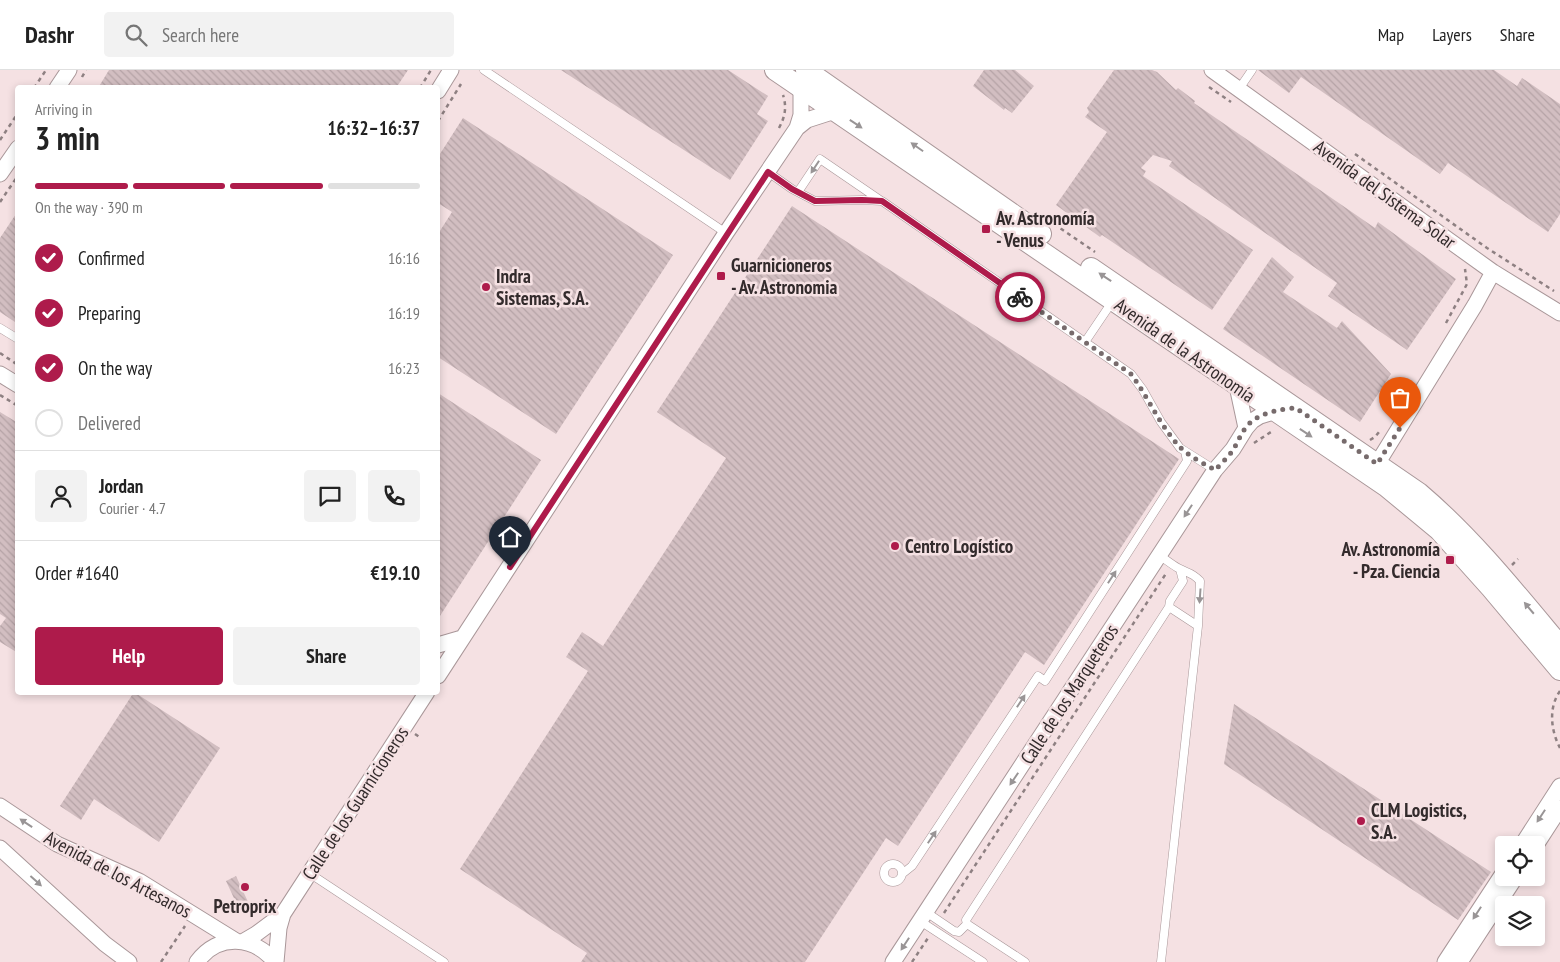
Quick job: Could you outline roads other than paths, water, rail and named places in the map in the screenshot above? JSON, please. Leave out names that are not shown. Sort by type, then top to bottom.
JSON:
[{"type":"street","points":[[60,85],[69,70]]},
{"type":"street","points":[[440,88],[451,70]]},
{"type":"street","name":"Avenida de la Astronomía","points":[[775,70],[797,79],[1051,241],[1419,493],[1472,541],[1560,646]]},
{"type":"street","name":"Avenida del Sistema Solar","points":[[1212,70],[1493,272],[1560,313]]},
{"type":"street","points":[[440,673],[726,233],[797,128],[801,115],[797,79]]},
{"type":"street","name":"Avenida de la Astronomía","points":[[797,79],[835,110],[1237,386],[1276,420],[1342,457],[1387,487],[1439,530],[1560,670]]},
{"type":"street","points":[[797,128],[807,120],[835,110]]},
{"type":"street","points":[[0,174],[15,152]]},
{"type":"street","points":[[1387,487],[1377,472],[1377,464],[1470,314],[1493,272]]},
{"type":"street","points":[[0,374],[15,383]]},
{"type":"street","points":[[1237,386],[1246,428]]},
{"type":"street","name":"Calle de los Marqueteros","points":[[893,962],[1166,560],[1215,470],[1233,449],[1246,428],[1260,416],[1276,420],[1296,408]]},
{"type":"street","points":[[1342,457],[1364,466],[1377,464]]},
{"type":"street","points":[[440,645],[462,638]]},
{"type":"street","name":"Calle de los Guarnicioneros","points":[[276,962],[276,944],[283,914],[425,695]]},
{"type":"street","points":[[1528,836],[1560,786]]},
{"type":"street","name":"Avenida de los Artesanos","points":[[0,806],[57,844],[139,882],[240,941],[255,945],[276,962]]},
{"type":"street","points":[[1542,836],[1560,808]]},
{"type":"street","points":[[0,848],[124,960]]},
{"type":"street","points":[[1445,962],[1495,886]]},
{"type":"street","points":[[1460,962],[1510,886]]},
{"type":"street","name":"Calle de los Guarnicioneros","points":[[197,962],[215,946],[240,941],[256,934],[283,914]]},
{"type":"lane","points":[[484,70],[726,233]]},
{"type":"lane","points":[[1238,89],[1252,70]]},
{"type":"lane","points":[[798,192],[820,159],[1131,374],[1144,390],[1161,422],[1180,448],[1215,470]]},
{"type":"lane","points":[[768,172],[815,201],[882,201]]},
{"type":"lane","points":[[1085,342],[1114,300]]},
{"type":"lane","points":[[0,328],[15,337]]},
{"type":"lane","points":[[902,874],[912,866],[1038,676],[1045,681],[1187,460],[1185,451]]},
{"type":"lane","points":[[1160,962],[1198,626],[1200,581],[1186,570],[1180,569],[1166,560]]},
{"type":"lane","points":[[923,916],[939,921],[954,931],[959,932],[967,924],[966,920],[971,912],[1169,607],[1170,601],[1183,581],[1180,569]]},
{"type":"lane","points":[[1169,607],[1198,626]]},
{"type":"lane","points":[[309,874],[444,962]]},
{"type":"lane","points":[[923,916],[934,929],[983,962]]},
{"type":"lane","points":[[967,924],[1025,962]]},
{"type":"place","name":"Av. Astronomía - Venus","points":[[986,229]]},
{"type":"place","name":"Guarnicioneros - Av. Astronomia","points":[[721,276]]},
{"type":"place","name":"Indra Sistemas, S.A.","points":[[486,287]]},
{"type":"place","name":"Centro Logístico","points":[[895,546]]},
{"type":"place","name":"Av. Astronomía - Pza. Ciencia","points":[[1450,560]]},
{"type":"place","name":"CLM Logistics, S.A.","points":[[1361,821]]},
{"type":"place","name":"Petroprix","points":[[245,887]]}]
